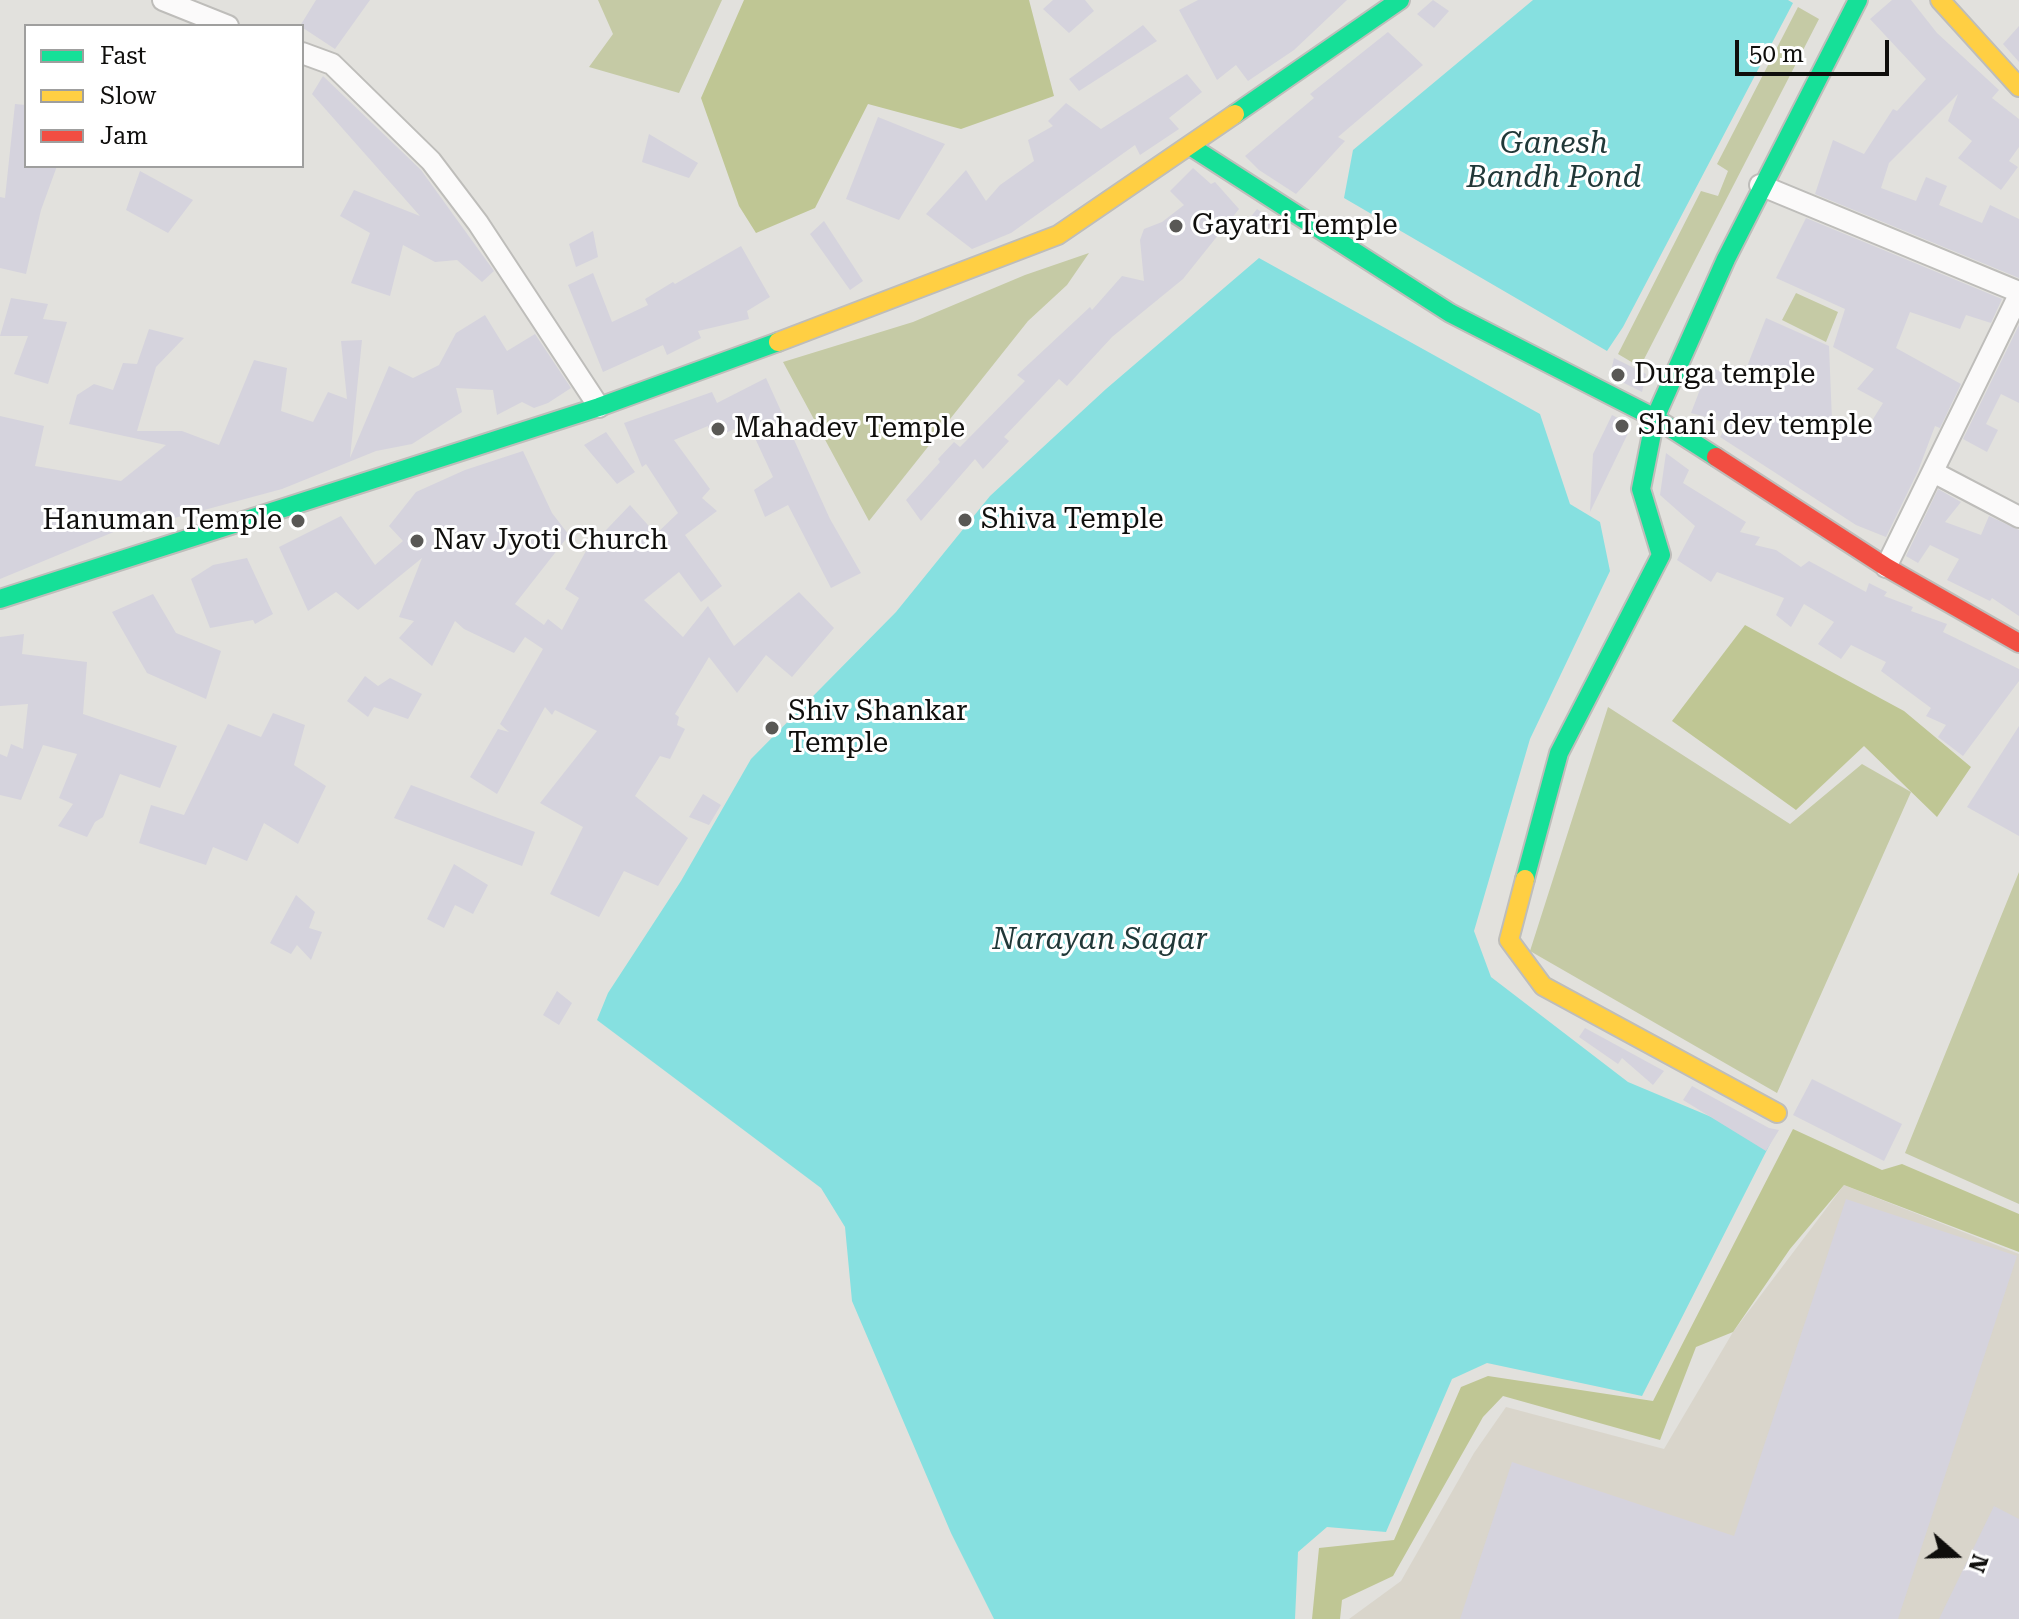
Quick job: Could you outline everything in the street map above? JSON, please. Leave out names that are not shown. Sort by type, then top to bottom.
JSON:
[{"type":"main road","points":[[0,599],[599,407],[903,297],[1058,235],[1400,0]]},
{"type":"main road","points":[[1940,0],[2019,87]]},
{"type":"main road","points":[[1777,1113],[1543,986],[1509,940],[1559,753],[1661,555],[1641,489],[1655,418],[1687,335],[1849,4]]},
{"type":"main road","points":[[1190,146],[1450,313],[1655,418],[1886,567],[2019,643]]},
{"type":"street","points":[[163,0],[223,24]]},
{"type":"street","points":[[304,54],[332,64],[431,161],[478,223],[599,407]]},
{"type":"street","points":[[1760,185],[2019,294],[1935,473],[1886,567]]},
{"type":"street","points":[[1935,473],[2019,517]]},
{"type":"shaded area","points":[[1844,1185],[2019,1254],[2019,1557],[1967,1619],[1349,1619],[1401,1581],[1474,1453],[1506,1407],[1664,1449],[1733,1332]]},
{"type":"green space","points":[[598,0],[722,0],[679,93],[589,67],[613,34]]},
{"type":"green space","points":[[744,0],[1029,0],[1054,96],[961,129],[868,104],[815,208],[756,233],[739,206],[701,98]]},
{"type":"green space","points":[[1798,7],[1819,19],[1640,367],[1618,354],[1701,191],[1718,196],[1728,171],[1717,164]]},
{"type":"green space","points":[[1089,253],[1067,285],[1028,321],[869,521],[783,362],[913,322],[1025,275]]},
{"type":"green space","points":[[1796,293],[1838,312],[1826,342],[1782,320]]},
{"type":"green space","points":[[1745,625],[1904,711],[1971,767],[1937,817],[1864,746],[1796,810],[1672,721]]},
{"type":"green space","points":[[1608,707],[1790,824],[1862,764],[1911,792],[1777,1093],[1530,951]]},
{"type":"green space","points":[[2019,872],[2019,1204],[1905,1153]]},
{"type":"green space","points":[[1793,1129],[1882,1170],[1902,1164],[2019,1214],[2019,1252],[1844,1185],[1790,1249],[1733,1332],[1696,1347],[1660,1440],[1503,1396],[1483,1417],[1393,1576],[1342,1600],[1340,1619],[1312,1619],[1319,1548],[1394,1540],[1461,1387],[1488,1376],[1653,1401]]},
{"type":"water","name":"Ganesh Bandh Pond","points":[[1533,0],[1788,0],[1793,3],[1623,327],[1607,351],[1344,198],[1353,150]]},
{"type":"water","name":"Narayan Sagar","points":[[1259,258],[1540,414],[1570,504],[1600,522],[1610,571],[1530,739],[1474,931],[1491,977],[1628,1082],[1771,1142],[1642,1396],[1487,1363],[1452,1379],[1386,1532],[1327,1527],[1298,1552],[1295,1619],[994,1619],[951,1533],[852,1301],[845,1227],[821,1188],[597,1020],[608,993],[681,881],[751,759],[896,612],[990,496],[1106,389]]},
{"type":"building","points":[[316,0],[370,0],[335,49],[301,24]]},
{"type":"building","points":[[1053,0],[1085,0],[1094,11],[1069,33],[1043,9]]},
{"type":"building","points":[[1198,0],[1347,0],[1294,50],[1248,81],[1236,65],[1217,80],[1179,10]]},
{"type":"building","points":[[1433,0],[1449,11],[1434,28],[1417,14]]},
{"type":"building","points":[[1892,0],[1911,0],[1937,33],[1999,90],[1992,98],[2019,119],[2019,147],[2009,161],[2018,167],[2001,190],[1958,158],[1972,141],[1948,121],[1958,94],[1889,163],[1881,188],[1916,201],[1926,177],[1947,186],[1939,205],[1982,223],[1990,205],[2019,219],[2019,278],[1815,194],[1833,140],[1864,154],[1893,109],[1897,111],[1926,79],[1870,19]]},
{"type":"building","points":[[1143,25],[1157,41],[1079,91],[1069,79]]},
{"type":"building","points":[[2019,26],[2019,62],[2003,44]]},
{"type":"building","points":[[1388,32],[1423,65],[1338,137],[1345,141],[1296,194],[1259,170],[1245,156],[1314,98],[1310,94]]},
{"type":"building","points":[[1187,74],[1202,92],[1169,118],[1179,129],[1140,155],[1135,145],[1011,233],[972,249],[926,214],[966,170],[986,201],[1000,185],[1034,161],[1028,140],[1053,126],[1048,121],[1066,103],[1101,129]]},
{"type":"building","points":[[323,76],[421,170],[494,271],[482,282],[457,260],[435,262],[403,245],[390,296],[351,283],[370,233],[340,216],[354,190],[420,216],[312,94]]},
{"type":"building","points":[[15,104],[24,105],[24,168],[56,168],[41,210],[26,274],[0,268],[0,197],[5,198]]},
{"type":"building","points":[[878,117],[945,144],[899,220],[846,199]]},
{"type":"building","points":[[649,134],[698,163],[689,178],[642,162]]},
{"type":"building","points":[[1193,168],[1211,184],[1215,182],[1239,209],[1183,279],[1112,337],[1067,386],[1059,379],[1004,437],[1009,441],[983,469],[975,459],[921,521],[906,500],[940,462],[938,459],[954,442],[960,447],[1025,381],[1017,375],[1090,307],[1092,310],[1122,276],[1144,281],[1140,240],[1144,229],[1162,222],[1184,205],[1170,191]]},
{"type":"building","points":[[140,171],[193,200],[168,233],[126,210]]},
{"type":"building","points":[[1257,209],[1273,220],[1265,236],[1246,223]]},
{"type":"building","points":[[1806,218],[2002,299],[1991,323],[1966,315],[1960,329],[1910,312],[1896,348],[1961,384],[1940,428],[1935,426],[1918,471],[1886,537],[1856,525],[1720,437],[1728,423],[1691,413],[1709,366],[1741,382],[1766,318],[1829,346],[1832,421],[1835,417],[1865,432],[1883,403],[1857,389],[1874,369],[1833,347],[1845,309],[1776,278]]},
{"type":"building","points":[[824,221],[863,281],[850,290],[810,234]]},
{"type":"building","points":[[593,231],[598,257],[576,267],[569,244]]},
{"type":"building","points":[[741,246],[770,297],[747,311],[749,319],[698,331],[701,338],[667,355],[663,345],[603,372],[568,285],[593,273],[612,322],[648,305],[645,299]]},
{"type":"building","points":[[11,298],[48,304],[43,319],[67,322],[48,384],[14,374],[28,336],[0,336]]},
{"type":"building","points":[[485,315],[507,351],[535,334],[571,388],[548,403],[534,408],[522,402],[497,415],[493,390],[456,388],[462,412],[412,444],[376,451],[282,489],[167,520],[133,524],[0,579],[0,416],[44,426],[35,466],[121,481],[166,445],[69,424],[77,395],[94,384],[113,390],[123,363],[137,364],[149,329],[184,338],[156,367],[137,431],[182,431],[219,445],[254,360],[287,368],[281,411],[313,422],[328,392],[347,399],[341,341],[362,340],[350,458],[389,366],[413,378],[439,365],[456,333]]},
{"type":"building","points":[[2019,325],[2019,403],[2001,394],[1986,424],[1998,430],[1987,452],[1963,439]]},
{"type":"building","points":[[1614,358],[1646,374],[1642,392],[1610,376]]},
{"type":"building","points":[[766,378],[830,519],[861,573],[831,588],[788,505],[765,517],[754,490],[773,477],[748,423],[712,439],[708,426],[674,440],[710,489],[702,498],[717,511],[685,535],[722,586],[701,602],[679,572],[644,600],[683,637],[708,606],[734,646],[799,592],[834,628],[792,677],[766,655],[737,693],[709,657],[675,714],[679,717],[677,725],[685,729],[670,759],[660,756],[635,796],[688,838],[658,886],[624,871],[599,917],[550,894],[583,827],[540,803],[597,731],[555,710],[552,715],[545,707],[497,794],[470,777],[498,729],[509,732],[500,724],[543,649],[525,637],[514,653],[464,629],[455,621],[432,666],[399,638],[414,621],[399,617],[422,558],[358,610],[336,592],[308,611],[279,547],[341,516],[375,565],[403,541],[389,526],[416,492],[465,470],[523,451],[552,513],[569,535],[515,604],[544,625],[548,619],[562,630],[579,598],[565,589],[586,551],[630,505],[656,534],[678,513],[646,464],[642,467],[624,423],[712,392],[717,403]]},
{"type":"building","points":[[1612,415],[1632,425],[1590,512],[1593,454]]},
{"type":"building","points":[[606,432],[635,472],[617,484],[584,445]]},
{"type":"building","points":[[1666,453],[1689,470],[1683,483],[1746,522],[1740,532],[1760,537],[1755,545],[1776,550],[1801,567],[1809,561],[1866,592],[1869,583],[1887,592],[1884,596],[1913,607],[1911,611],[1947,624],[1943,632],[2019,669],[2019,681],[1963,756],[1938,737],[1946,725],[1926,716],[1931,708],[1881,671],[1886,662],[1851,645],[1841,659],[1818,644],[1834,622],[1804,604],[1791,627],[1776,615],[1784,598],[1717,572],[1711,582],[1677,560],[1695,526],[1660,495]]},
{"type":"building","points":[[1938,489],[1961,502],[1945,522],[1981,535],[1989,516],[2019,530],[2019,616],[1992,598],[1990,601],[1947,580],[1959,559],[1930,545],[1918,563],[1906,556]]},
{"type":"building","points":[[247,558],[273,614],[255,624],[253,620],[210,628],[191,579],[213,565]]},
{"type":"building","points":[[153,594],[176,633],[221,651],[206,699],[147,673],[112,612]]},
{"type":"building","points":[[24,634],[22,654],[87,662],[83,714],[177,746],[160,788],[120,774],[103,817],[95,822],[87,837],[58,826],[73,804],[59,798],[77,754],[43,745],[21,800],[0,795],[0,754],[7,757],[11,744],[23,749],[28,704],[0,706],[0,637]]},
{"type":"building","points":[[365,676],[378,686],[390,678],[422,694],[408,719],[374,707],[368,717],[347,701]]},
{"type":"building","points":[[273,713],[305,725],[294,765],[326,786],[298,844],[264,823],[247,861],[213,847],[206,865],[139,843],[151,805],[184,815],[228,724],[261,737]]},
{"type":"building","points":[[2019,726],[2019,836],[1967,807]]},
{"type":"building","points":[[411,785],[535,832],[522,866],[394,818]]},
{"type":"building","points":[[703,794],[721,805],[709,825],[689,817]]},
{"type":"building","points":[[454,864],[488,885],[473,914],[455,905],[444,928],[427,919]]},
{"type":"building","points":[[296,895],[315,912],[309,928],[322,932],[311,960],[297,945],[291,954],[270,943]]},
{"type":"building","points":[[557,991],[572,1003],[559,1025],[543,1015]]},
{"type":"building","points":[[1585,1028],[1664,1071],[1653,1085],[1622,1058],[1618,1064],[1579,1037]]},
{"type":"building","points":[[1812,1079],[1902,1124],[1884,1161],[1793,1115]]},
{"type":"building","points":[[1692,1086],[1769,1128],[1779,1130],[1766,1151],[1683,1100]]},
{"type":"building","points":[[1846,1199],[2017,1256],[1898,1619],[1460,1619],[1512,1462],[1734,1536]]},
{"type":"building","points":[[1994,1506],[2019,1519],[2019,1619],[1939,1619]]},
{"type":"traffic: fast","points":[[1235,114],[1400,0]]},
{"type":"traffic: fast","points":[[1716,457],[1655,418],[1726,259],[1858,0]]},
{"type":"traffic: fast","points":[[1190,146],[1450,313],[1655,418],[1641,489],[1661,555],[1559,753],[1525,879]]},
{"type":"traffic: fast","points":[[0,599],[599,407],[778,342]]},
{"type":"traffic: slow","points":[[1940,0],[2019,87]]},
{"type":"traffic: slow","points":[[778,342],[1058,235],[1235,114]]},
{"type":"traffic: slow","points":[[1525,879],[1509,940],[1543,986],[1777,1113]]},
{"type":"traffic: jam","points":[[1716,457],[1886,567],[2019,643]]},
{"type":"place","name":"Gayatri Temple","points":[[1176,226]]},
{"type":"place","name":"Durga temple","points":[[1618,375]]},
{"type":"place","name":"Shani dev temple","points":[[1622,426]]},
{"type":"place","name":"Mahadev Temple","points":[[718,429]]},
{"type":"place","name":"Shiva Temple","points":[[965,520]]},
{"type":"place","name":"Hanuman Temple","points":[[298,521]]},
{"type":"place","name":"Nav Jyoti Church","points":[[417,541]]},
{"type":"place","name":"Shiv Shankar Temple","points":[[772,728]]}]
